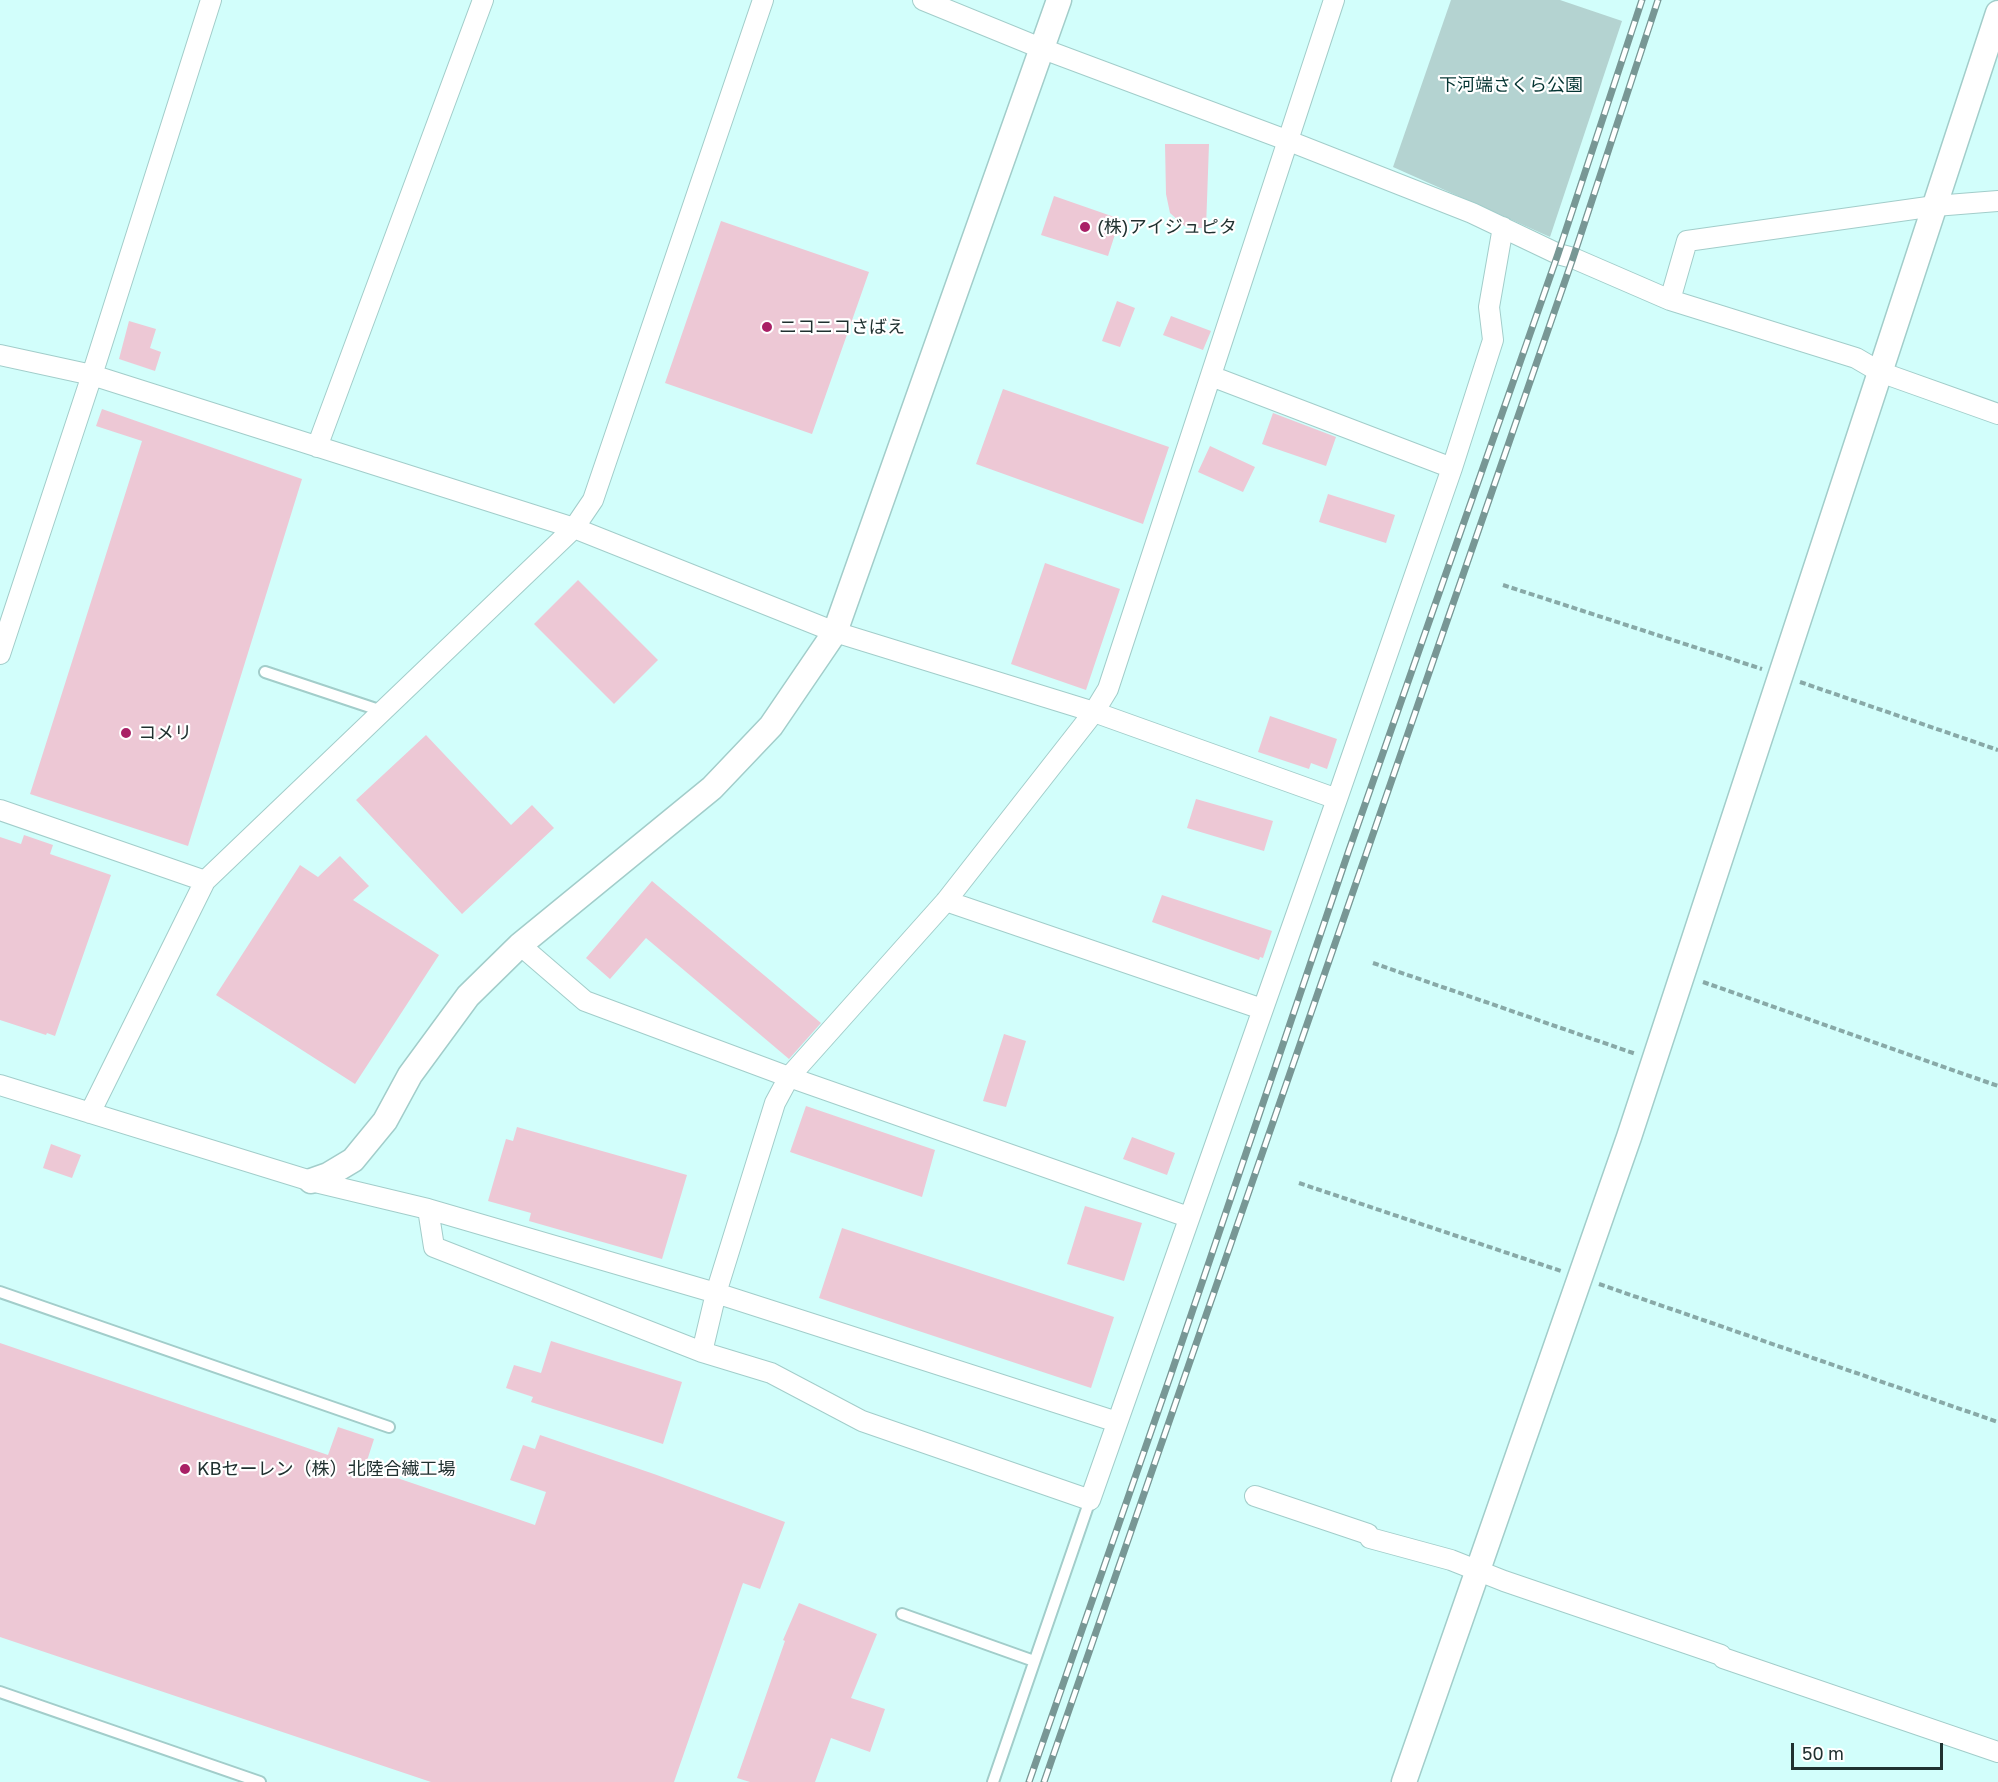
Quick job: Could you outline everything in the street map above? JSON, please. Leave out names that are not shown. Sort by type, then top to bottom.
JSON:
[{"type":"street","points":[[0,654],[92,375],[211,0]]},
{"type":"street","points":[[317,447],[483,0]]},
{"type":"street","points":[[90,1113],[205,882],[574,528],[593,500],[763,0]]},
{"type":"street","points":[[923,0],[1043,49],[1289,141],[1503,227],[1558,254],[1573,258],[1670,300],[1856,358],[1880,372],[1998,414]]},
{"type":"street","points":[[312,1181],[354,1160],[385,1121],[410,1075],[468,996],[520,945],[712,788],[771,726],[835,632],[1059,0]]},
{"type":"street","points":[[702,1352],[717,1293],[775,1103],[789,1077],[946,901],[1094,712],[1108,689],[1334,0]]},
{"type":"street","points":[[1404,1782],[1654,1060],[1998,13]]},
{"type":"street","points":[[1670,300],[1687,241],[1935,206],[1998,201]]},
{"type":"street","points":[[428,1209],[435,1247],[702,1352],[771,1373],[862,1421],[1090,1500],[1452,468],[1493,340],[1489,307],[1503,227]]},
{"type":"street","points":[[0,355],[92,375],[574,528],[835,632],[1094,712],[1337,799]]},
{"type":"street","points":[[1211,376],[1452,468]]},
{"type":"street","points":[[0,810],[205,882]]},
{"type":"street","points":[[946,901],[1262,1009]]},
{"type":"street","points":[[520,945],[585,1001],[789,1077],[1188,1217]]},
{"type":"street","points":[[0,1085],[312,1181],[428,1209],[717,1293],[1117,1422]]},
{"type":"street","points":[[1255,1496],[1368,1534],[1370,1538],[1451,1560],[1721,1655],[1723,1658],[1998,1752]]},
{"type":"lane","points":[[265,672],[382,711]]},
{"type":"lane","points":[[0,1292],[390,1427]]},
{"type":"lane","points":[[993,1782],[1090,1500]]},
{"type":"lane","points":[[902,1614],[1034,1661]]},
{"type":"lane","points":[[0,1692],[260,1782]]},
{"type":"path","points":[[1503,585],[1780,675],[1998,750]]},
{"type":"path","points":[[1373,963],[1654,1060]]},
{"type":"path","points":[[1682,974],[1998,1086]]},
{"type":"path","points":[[1299,1183],[1580,1277],[1998,1422]]},
{"type":"green space","name":"下河端さくら公園","points":[[1451,0],[1560,0],[1622,21],[1550,237],[1393,167]]},
{"type":"building","points":[[1165,144],[1209,144],[1206,228],[1187,228],[1170,213],[1166,194]]},
{"type":"building","points":[[1054,196],[1120,219],[1108,256],[1041,235]]},
{"type":"building","name":"ニコニコさばえ","points":[[721,221],[869,272],[812,434],[665,383]]},
{"type":"building","points":[[1117,301],[1135,308],[1120,347],[1102,341]]},
{"type":"building","points":[[1171,316],[1211,331],[1203,350],[1163,335]]},
{"type":"building","points":[[129,321],[156,329],[150,348],[161,352],[155,371],[119,359]]},
{"type":"building","points":[[1003,389],[1169,447],[1143,524],[976,464]]},
{"type":"building","points":[[102,409],[302,479],[188,846],[30,794],[142,441],[96,426]]},
{"type":"building","points":[[1273,413],[1336,437],[1326,466],[1262,444]]},
{"type":"building","points":[[1210,446],[1255,467],[1243,492],[1198,472]]},
{"type":"building","points":[[1328,494],[1395,515],[1386,543],[1319,522]]},
{"type":"building","points":[[1045,563],[1120,589],[1086,690],[1011,664]]},
{"type":"building","points":[[578,580],[658,660],[614,704],[534,624]]},
{"type":"building","points":[[1270,716],[1337,739],[1327,769],[1311,763],[1309,769],[1258,752]]},
{"type":"building","points":[[426,735],[511,825],[532,805],[554,828],[462,914],[356,800]]},
{"type":"building","points":[[1196,799],[1273,821],[1264,851],[1187,828]]},
{"type":"building","points":[[24,835],[53,845],[50,854],[111,875],[55,1036],[0,1020],[0,837],[21,844]]},
{"type":"building","points":[[340,856],[369,886],[353,900],[439,955],[355,1084],[216,995],[300,865],[318,877]]},
{"type":"building","points":[[652,881],[821,1023],[789,1059],[646,938],[610,979],[586,958]]},
{"type":"building","points":[[1162,895],[1272,931],[1263,958],[1260,957],[1259,960],[1152,922]]},
{"type":"building","points":[[1004,1034],[1026,1041],[1006,1107],[983,1101]]},
{"type":"building","points":[[806,1106],[935,1150],[922,1197],[790,1152]]},
{"type":"building","points":[[517,1127],[687,1175],[662,1259],[529,1221],[531,1213],[488,1201],[506,1139],[513,1141]]},
{"type":"building","points":[[1132,1137],[1175,1153],[1167,1175],[1123,1159]]},
{"type":"building","points":[[51,1144],[81,1155],[72,1178],[43,1168]]},
{"type":"building","points":[[1085,1206],[1142,1223],[1124,1281],[1067,1264]]},
{"type":"building","points":[[842,1228],[1114,1317],[1091,1388],[819,1298]]},
{"type":"building","points":[[551,1341],[682,1382],[663,1444],[531,1402],[533,1397],[506,1388],[514,1365],[541,1373]]},
{"type":"building","name":"KBセーレン（株）北陸合繊工場","points":[[0,1343],[328,1455],[338,1427],[374,1439],[365,1467],[535,1525],[546,1492],[510,1480],[523,1445],[535,1449],[540,1435],[785,1522],[760,1589],[743,1583],[674,1782],[431,1782],[0,1637]]},
{"type":"building","points":[[799,1603],[877,1634],[851,1698],[885,1709],[870,1752],[831,1738],[815,1782],[750,1782],[737,1778],[785,1641],[783,1640]]},
{"type":"railway","points":[[1029,1782],[1170,1377],[1349,850],[1558,254],[1642,0]]},
{"type":"railway","points":[[1044,1782],[1573,258],[1658,0]]},
{"type":"place","name":"(株)アイジュピタ","points":[[1085,227]]},
{"type":"place","name":"ニコニコさばえ","points":[[767,327]]},
{"type":"place","name":"コメリ","points":[[126,733]]},
{"type":"place","name":"KBセーレン（株）北陸合繊工場","points":[[185,1469]]}]
